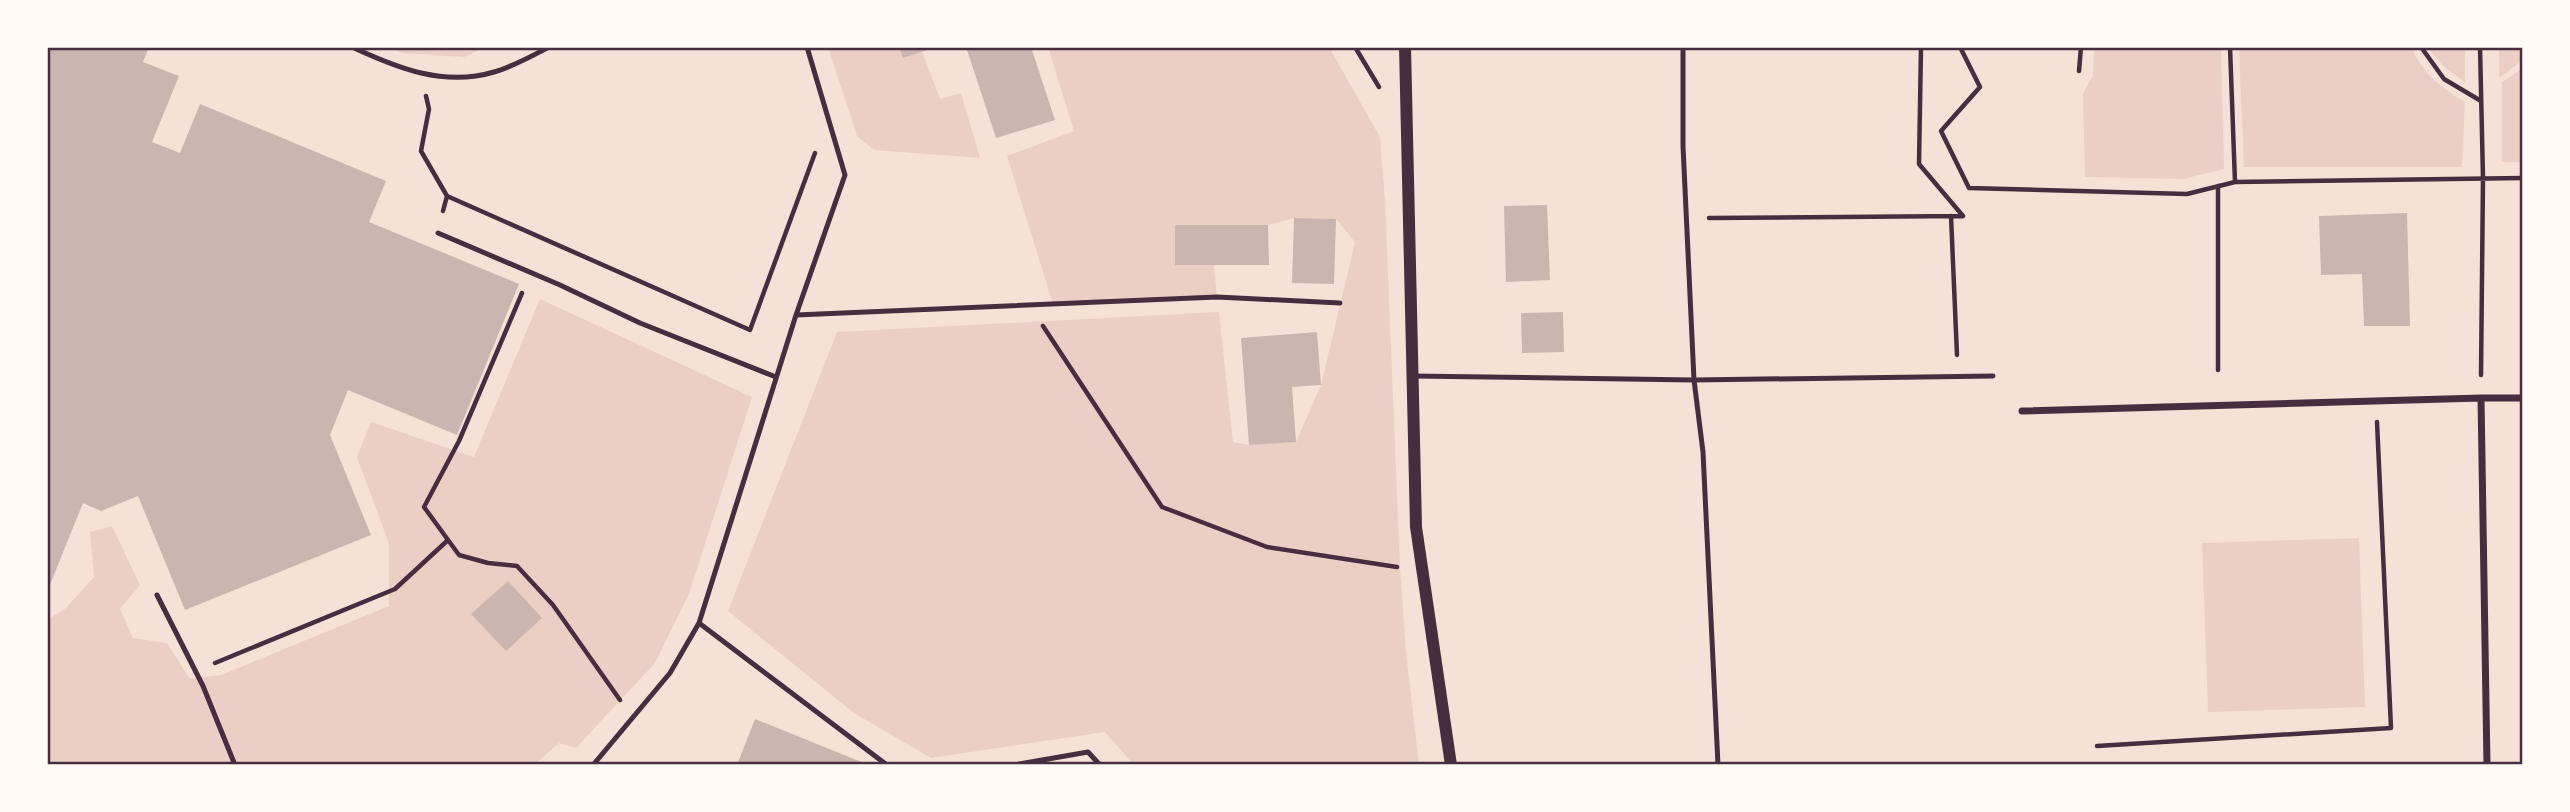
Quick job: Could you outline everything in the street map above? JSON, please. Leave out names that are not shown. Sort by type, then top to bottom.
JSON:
[{"type":"street","points":[[1405,47],[1416,527],[1451,765]]},
{"type":"street","points":[[2481,398],[2487,765]]},
{"type":"street","points":[[2022,411],[2523,398]]},
{"type":"lane","points":[[352,47],[421,75],[461,78],[494,72],[549,47]]},
{"type":"lane","points":[[593,765],[670,673],[699,623],[796,315],[845,175],[807,47]]},
{"type":"lane","points":[[1683,47],[1683,146],[1694,380],[1703,452],[1718,765]]},
{"type":"lane","points":[[438,233],[640,323],[776,377]]},
{"type":"lane","points":[[796,315],[1217,297],[1340,303]]},
{"type":"lane","points":[[1412,376],[1694,380],[1993,376]]},
{"type":"lane","points":[[157,595],[195,671],[235,765]]},
{"type":"lane","points":[[699,623],[887,765]]},
{"type":"lane","points":[[1014,765],[1088,752],[1100,765]]},
{"type":"path","points":[[1687,218],[1963,216],[1919,164],[1921,47]]},
{"type":"path","points":[[1960,47],[1980,87],[1941,131],[1969,188],[2187,194],[2235,182],[2523,178]]},
{"type":"path","points":[[2080,71],[2081,47]]},
{"type":"path","points":[[2230,47],[2235,182]]},
{"type":"path","points":[[2421,47],[2444,79],[2481,101]]},
{"type":"path","points":[[2480,47],[2483,178],[2481,398]]},
{"type":"path","points":[[421,75],[429,108],[421,151],[447,196],[750,330],[828,119]]},
{"type":"path","points":[[2218,186],[2218,370]]},
{"type":"path","points":[[438,233],[447,196]]},
{"type":"path","points":[[1951,216],[1958,375]]},
{"type":"path","points":[[531,273],[458,441],[424,507],[459,555],[488,563],[517,566],[552,605],[620,701]]},
{"type":"path","points":[[1029,304],[1162,507],[1266,547],[1401,568]]},
{"type":"path","points":[[2097,746],[2391,728],[2376,401]]},
{"type":"path","points":[[195,671],[396,589],[448,540]]},
{"type":"shaded area","points":[[388,47],[486,47],[464,57],[402,53]]},
{"type":"shaded area","points":[[828,47],[899,47],[922,51],[940,99],[961,93],[980,158],[874,150],[857,136]]},
{"type":"shaded area","points":[[1048,47],[1329,47],[1380,137],[1400,568],[1419,765],[1134,765],[1105,732],[931,758],[854,713],[728,611],[837,332],[1219,312],[1233,442],[1249,445],[1296,442],[1321,385],[1355,242],[1336,219],[1294,218],[1268,225],[1175,225],[1175,265],[1214,265],[1217,297],[1053,304],[1007,156],[1074,131]]},
{"type":"shaded area","points":[[2094,47],[2221,47],[2224,169],[2183,179],[2085,177],[2083,94],[2093,75]]},
{"type":"shaded area","points":[[2239,47],[2411,47],[2433,79],[2465,102],[2462,167],[2244,167]]},
{"type":"shaded area","points":[[2427,47],[2462,47],[2465,50],[2465,82],[2445,68]]},
{"type":"shaded area","points":[[2499,47],[2523,47],[2523,60],[2499,78]]},
{"type":"shaded area","points":[[2523,68],[2523,162],[2502,162],[2502,82]]},
{"type":"shaded area","points":[[540,299],[752,397],[689,594],[655,663],[576,748],[559,743],[534,765],[47,765],[47,620],[66,608],[94,577],[90,532],[112,526],[140,585],[120,609],[133,638],[167,643],[190,679],[221,675],[389,606],[389,544],[357,457],[371,422],[474,457]]},
{"type":"shaded area","points":[[2359,538],[2365,707],[2208,712],[2202,543]]},
{"type":"building","points":[[47,47],[149,47],[143,62],[179,76],[152,142],[180,153],[200,104],[386,181],[369,222],[519,284],[457,435],[348,390],[330,435],[371,535],[185,610],[138,496],[101,511],[83,503],[47,592]]},
{"type":"building","points":[[899,47],[933,47],[933,48],[903,58]]},
{"type":"building","points":[[966,47],[1031,47],[1055,120],[996,138]]},
{"type":"building","points":[[1547,205],[1550,280],[1506,282],[1504,206]]},
{"type":"building","points":[[2407,213],[2410,326],[2364,326],[2362,274],[2321,275],[2319,216]]},
{"type":"building","points":[[1294,218],[1336,219],[1334,284],[1292,283]]},
{"type":"building","points":[[1175,225],[1268,225],[1269,265],[1175,265]]},
{"type":"building","points":[[1563,312],[1564,352],[1522,353],[1521,313]]},
{"type":"building","points":[[1317,332],[1321,385],[1292,387],[1296,442],[1249,445],[1241,338]]},
{"type":"building","points":[[508,581],[542,618],[506,651],[471,614]]},
{"type":"building","points":[[755,719],[869,765],[737,765]]}]
